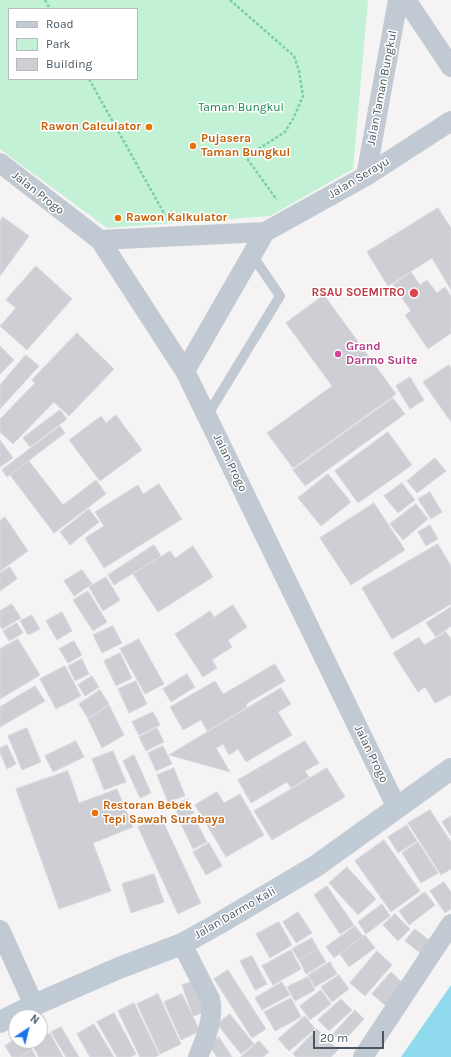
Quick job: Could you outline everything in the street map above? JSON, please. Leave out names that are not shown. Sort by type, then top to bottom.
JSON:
[{"type":"main road","name":"Jalan Darmo Kali","points":[[0,1022],[34,1005],[118,968],[182,944],[218,924],[316,866],[451,769]]},
{"type":"street","name":"Jalan Taman Bungkul","points":[[366,176],[398,0]]},
{"type":"street","points":[[406,0],[451,67]]},
{"type":"street","name":"Jalan Serayu","points":[[100,240],[265,232],[366,176],[451,121]]},
{"type":"street","name":"Jalan Progo","points":[[0,163],[100,240],[185,371],[397,808]]},
{"type":"street","points":[[185,371],[265,232]]},
{"type":"street","points":[[363,1057],[451,924]]},
{"type":"street","points":[[0,930],[34,1005]]},
{"type":"street","points":[[182,944],[210,998],[212,1005],[210,1022],[198,1057]]},
{"type":"lane","points":[[207,416],[280,296],[252,256]]},
{"type":"path","points":[[230,0],[294,56],[299,71],[303,96],[294,117],[285,132],[246,157],[290,219]]},
{"type":"path","points":[[90,80],[177,237]]},
{"type":"green space","name":"Taman Bungkul","points":[[0,0],[368,0],[353,169],[270,216],[107,228],[0,149]]},
{"type":"water","points":[[451,985],[451,1057],[401,1057]]},
{"type":"building","points":[[438,208],[451,228],[451,290],[432,258],[388,286],[367,252]]},
{"type":"building","points":[[3,217],[29,236],[0,276],[0,221]]},
{"type":"building","points":[[36,266],[72,299],[27,350],[0,326],[16,308],[6,300]]},
{"type":"building","points":[[411,272],[420,285],[427,280],[437,293],[445,287],[451,296],[451,333],[428,349],[405,315],[411,311],[393,285]]},
{"type":"building","name":"Grand Darmo Suite","points":[[324,295],[396,394],[293,468],[267,433],[332,386],[286,323]]},
{"type":"building","points":[[77,333],[114,369],[69,416],[54,402],[13,444],[0,432],[0,419],[35,383],[32,380]]},
{"type":"building","points":[[0,346],[14,360],[0,374]]},
{"type":"building","points":[[26,355],[39,366],[0,409],[0,385]]},
{"type":"building","points":[[449,365],[451,368],[451,422],[423,382]]},
{"type":"building","points":[[410,377],[424,400],[410,409],[396,386]]},
{"type":"building","points":[[393,398],[405,414],[305,486],[293,470]]},
{"type":"building","points":[[60,410],[67,419],[30,447],[23,438]]},
{"type":"building","points":[[116,415],[142,450],[100,481],[69,440],[101,416],[106,423]]},
{"type":"building","points":[[60,426],[65,433],[7,477],[2,470]]},
{"type":"building","points":[[388,432],[412,465],[358,503],[335,471]]},
{"type":"building","points":[[0,440],[13,458],[0,467]]},
{"type":"building","points":[[435,458],[446,471],[417,493],[407,481]]},
{"type":"building","points":[[29,461],[63,505],[96,480],[106,494],[54,533],[10,475]]},
{"type":"building","points":[[328,474],[351,502],[321,526],[298,498]]},
{"type":"building","points":[[402,483],[415,500],[398,513],[384,496]]},
{"type":"building","points":[[159,484],[182,519],[104,568],[85,538],[104,526],[95,512],[138,485],[143,494]]},
{"type":"building","points":[[430,492],[442,512],[431,519],[418,499]]},
{"type":"building","points":[[374,503],[405,550],[351,585],[320,538]]},
{"type":"building","points":[[416,504],[428,519],[403,540],[390,524]]},
{"type":"building","points":[[89,509],[99,522],[70,545],[60,532]]},
{"type":"building","points":[[5,517],[28,551],[0,571],[0,521]]},
{"type":"building","points":[[430,525],[438,539],[426,546],[418,532]]},
{"type":"building","points":[[438,544],[451,566],[451,604],[392,639],[362,588]]},
{"type":"building","points":[[154,545],[161,556],[114,585],[108,575]]},
{"type":"building","points":[[193,546],[213,577],[158,612],[133,574],[170,551],[175,558]]},
{"type":"building","points":[[10,567],[17,579],[0,591],[0,573]]},
{"type":"building","points":[[82,570],[92,584],[74,596],[64,581]]},
{"type":"building","points":[[106,577],[120,600],[103,611],[89,587]]},
{"type":"building","points":[[88,591],[107,622],[93,631],[73,600]]},
{"type":"building","points":[[12,604],[21,618],[2,629],[0,626],[0,611]]},
{"type":"building","points":[[233,605],[247,627],[228,640],[232,647],[212,660],[217,668],[203,677],[175,634],[210,611],[214,617]]},
{"type":"building","points":[[451,607],[451,626],[436,637],[426,623]]},
{"type":"building","points":[[62,612],[72,631],[57,640],[46,621]]},
{"type":"building","points":[[32,615],[40,629],[28,635],[20,621]]},
{"type":"building","points":[[17,623],[23,633],[9,641],[3,631]]},
{"type":"building","points":[[113,626],[122,643],[102,653],[93,635]]},
{"type":"building","points":[[446,632],[451,639],[451,695],[435,703],[425,687],[418,692],[393,653],[419,637],[424,645]]},
{"type":"building","points":[[18,639],[40,675],[0,699],[0,649]]},
{"type":"building","points":[[139,639],[164,684],[145,694],[120,649]]},
{"type":"building","points":[[74,641],[82,655],[68,663],[59,649]]},
{"type":"building","points":[[120,653],[132,678],[116,686],[104,661]]},
{"type":"building","points":[[82,659],[89,674],[75,681],[68,666]]},
{"type":"building","points":[[275,664],[285,681],[246,704],[247,707],[207,731],[201,720],[183,730],[170,707],[215,681],[223,694]]},
{"type":"building","points":[[65,666],[81,696],[56,709],[40,679]]},
{"type":"building","points":[[187,674],[195,687],[171,702],[163,689]]},
{"type":"building","points":[[92,676],[99,687],[85,696],[78,685]]},
{"type":"building","points":[[136,681],[147,704],[129,713],[118,689]]},
{"type":"building","points":[[35,686],[45,701],[0,727],[0,707]]},
{"type":"building","points":[[281,688],[291,704],[278,712],[292,735],[246,762],[238,749],[229,755],[223,744],[216,748],[230,772],[169,755]]},
{"type":"building","points":[[100,690],[109,704],[88,718],[79,704]]},
{"type":"building","points":[[109,705],[124,735],[102,748],[88,719]]},
{"type":"building","points":[[153,712],[160,725],[139,735],[132,722]]},
{"type":"building","points":[[27,728],[41,762],[22,770],[8,736]]},
{"type":"building","points":[[157,728],[164,742],[146,751],[139,737]]},
{"type":"building","points":[[76,741],[84,757],[53,772],[45,756]]},
{"type":"building","points":[[305,741],[319,763],[305,771],[309,777],[291,788],[287,782],[251,803],[238,780]]},
{"type":"building","points":[[7,745],[16,764],[7,769],[0,753],[0,748]]},
{"type":"building","points":[[163,746],[172,764],[156,771],[148,753]]},
{"type":"building","points":[[113,751],[126,782],[104,790],[92,759]]},
{"type":"building","points":[[134,755],[151,793],[140,798],[123,761]]},
{"type":"building","points":[[174,768],[185,796],[168,802],[157,775]]},
{"type":"building","points":[[327,768],[345,797],[272,840],[254,811]]},
{"type":"building","points":[[68,771],[79,803],[117,789],[133,827],[93,843],[111,891],[59,909],[16,789]]},
{"type":"building","points":[[217,792],[224,803],[240,794],[264,835],[226,857],[195,805]]},
{"type":"building","points":[[188,799],[194,813],[180,819],[174,805]]},
{"type":"building","points":[[430,810],[451,842],[451,869],[441,875],[408,823]]},
{"type":"building","points":[[451,816],[451,836],[442,822]]},
{"type":"building","points":[[161,817],[201,903],[178,914],[138,827]]},
{"type":"building","points":[[194,817],[207,842],[193,849],[181,824]]},
{"type":"building","points":[[407,825],[417,841],[398,853],[388,837]]},
{"type":"building","points":[[384,840],[420,891],[391,912],[355,861]]},
{"type":"building","points":[[418,842],[438,873],[421,883],[402,853]]},
{"type":"building","points":[[209,843],[222,866],[206,875],[193,852]]},
{"type":"building","points":[[347,867],[376,899],[358,915],[329,883]]},
{"type":"building","points":[[154,874],[164,902],[131,913],[122,884]]},
{"type":"building","points":[[444,882],[451,892],[451,909],[445,913],[430,891]]},
{"type":"building","points":[[327,886],[354,925],[340,934],[314,895]]},
{"type":"building","points":[[425,892],[435,905],[409,925],[399,911]]},
{"type":"building","points":[[382,904],[390,916],[366,934],[358,922]]},
{"type":"building","points":[[298,912],[312,933],[296,943],[283,922]]},
{"type":"building","points":[[395,914],[410,929],[398,941],[383,925]]},
{"type":"building","points":[[279,922],[292,945],[270,958],[256,934]]},
{"type":"building","points":[[355,926],[363,936],[334,958],[326,947]]},
{"type":"building","points":[[415,929],[429,940],[420,953],[405,941]]},
{"type":"building","points":[[365,935],[375,948],[349,967],[340,954]]},
{"type":"building","points":[[312,938],[318,949],[299,960],[292,949]]},
{"type":"building","points":[[318,949],[326,962],[306,974],[299,960]]},
{"type":"building","points":[[291,950],[301,969],[273,985],[262,966]]},
{"type":"building","points":[[377,951],[392,965],[365,996],[350,983]]},
{"type":"building","points":[[252,956],[267,984],[255,990],[240,961]]},
{"type":"building","points":[[330,962],[337,974],[315,987],[308,975]]},
{"type":"building","points":[[228,970],[266,1029],[252,1038],[214,979]]},
{"type":"building","points":[[391,972],[405,985],[386,1006],[372,994]]},
{"type":"building","points":[[339,975],[349,989],[332,1002],[321,987]]},
{"type":"building","points":[[308,977],[315,990],[295,1001],[287,987]]},
{"type":"building","points":[[197,980],[208,1011],[193,1016],[182,985]]},
{"type":"building","points":[[282,982],[290,995],[262,1010],[255,998]]},
{"type":"building","points":[[321,990],[331,1004],[310,1020],[300,1006]]},
{"type":"building","points":[[158,994],[181,1044],[160,1054],[137,1004]]},
{"type":"building","points":[[182,994],[200,1031],[181,1040],[164,1002]]},
{"type":"building","points":[[291,998],[301,1017],[275,1031],[264,1012]]},
{"type":"building","points":[[341,999],[352,1010],[329,1031],[318,1020]]},
{"type":"building","points":[[134,1003],[159,1055],[155,1057],[140,1057],[118,1011]]},
{"type":"building","points":[[355,1010],[364,1019],[342,1043],[333,1034]]},
{"type":"building","points":[[114,1013],[136,1054],[130,1057],[117,1057],[97,1022]]},
{"type":"building","points":[[230,1014],[254,1044],[241,1054],[217,1024]]},
{"type":"building","points":[[305,1016],[315,1029],[289,1051],[278,1039]]},
{"type":"building","points":[[94,1024],[114,1057],[90,1057],[77,1034]]},
{"type":"building","points":[[61,1027],[79,1057],[66,1057],[51,1032]]},
{"type":"building","points":[[317,1029],[338,1050],[331,1057],[296,1057],[293,1054]]},
{"type":"building","points":[[50,1033],[63,1057],[39,1057],[34,1049],[48,1049],[48,1034]]},
{"type":"building","points":[[219,1037],[232,1057],[217,1057],[208,1044]]},
{"type":"building","points":[[259,1041],[269,1052],[263,1057],[241,1057]]},
{"type":"building","points":[[8,1044],[8,1049],[32,1049],[20,1057],[12,1057],[5,1046]]},
{"type":"building","points":[[32,1050],[36,1057],[21,1057]]},
{"type":"place","name":"Rawon Calculator","points":[[149,127]]},
{"type":"place","name":"Pujasera Taman Bungkul","points":[[193,146]]},
{"type":"place","name":"Rawon Kalkulator","points":[[118,218]]},
{"type":"place","name":"RSAU SOEMITRO","points":[[414,293]]},
{"type":"place","name":"Grand Darmo Suite","points":[[338,354]]},
{"type":"place","name":"Restoran Bebek Tepi Sawah Surabaya","points":[[95,813]]}]
